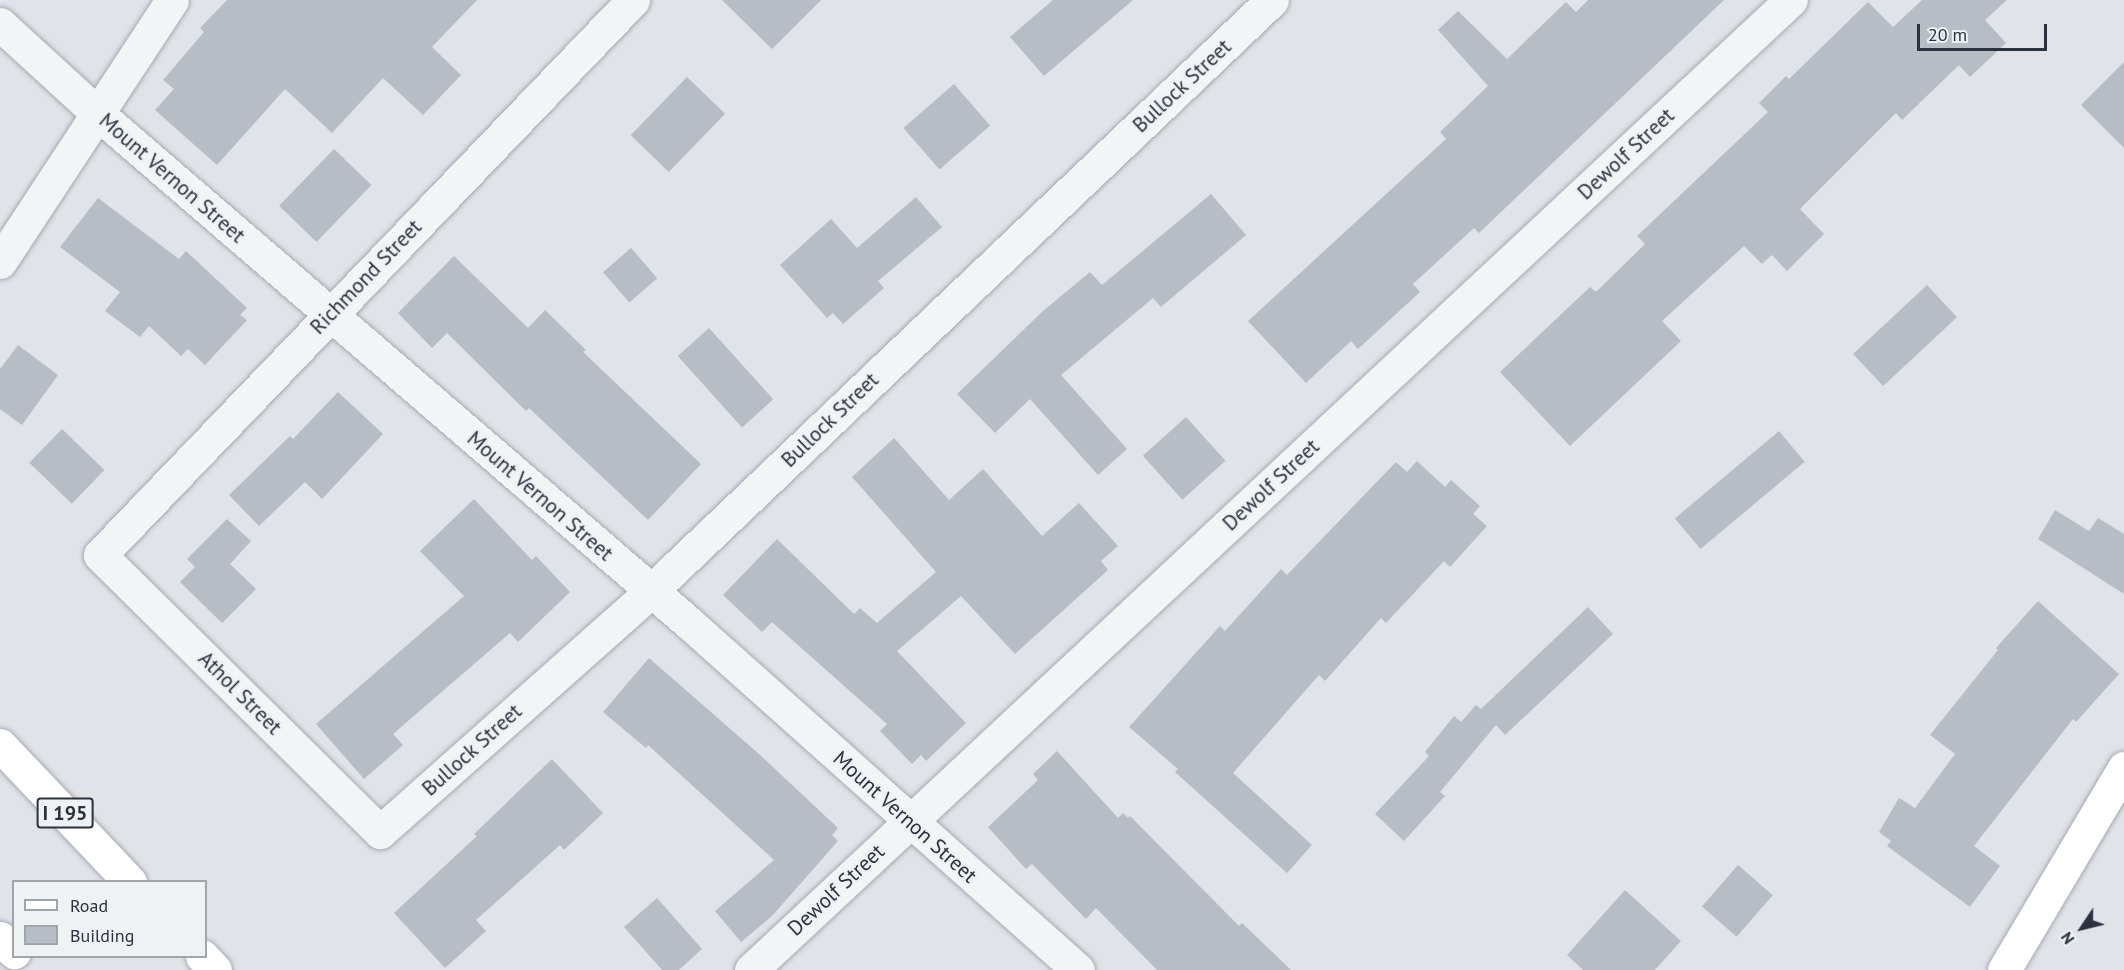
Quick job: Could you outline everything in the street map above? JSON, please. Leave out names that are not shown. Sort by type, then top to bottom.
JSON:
[{"type":"main road","name":"I 195","points":[[0,745],[128,880]]},
{"type":"main road","points":[[2004,970],[2124,768]]},
{"type":"main road","points":[[0,938],[12,950]]},
{"type":"main road","points":[[19,958],[31,970]]},
{"type":"main road","points":[[203,958],[215,970]]},
{"type":"street","points":[[0,262],[172,0]]},
{"type":"street","name":"Richmond Street","points":[[100,555],[633,0]]},
{"type":"street","name":"Bullock Street","points":[[380,832],[651,591],[1272,0]]},
{"type":"street","name":"Dewolf Street","points":[[751,970],[1791,0]]},
{"type":"street","name":"Mount Vernon Street","points":[[0,24],[97,113],[651,591],[1078,970]]},
{"type":"street","name":"Athol Street","points":[[100,555],[380,832]]},
{"type":"building","points":[[227,0],[477,0],[432,47],[461,75],[423,115],[383,78],[332,133],[285,89],[217,165],[155,110],[174,89],[163,80],[204,32],[200,28]]},
{"type":"building","points":[[722,0],[821,0],[772,49]]},
{"type":"building","points":[[1053,0],[1133,0],[1044,76],[1010,37]]},
{"type":"building","points":[[1588,0],[1724,0],[1479,233],[1474,228],[1413,284],[1420,292],[1358,349],[1351,341],[1306,383],[1248,321],[1446,139],[1440,132],[1488,86],[1438,30],[1458,11],[1507,59],[1566,2],[1576,12]]},
{"type":"building","points":[[1922,0],[2007,0],[1985,20],[2006,43],[1970,77],[1959,65],[1902,120],[1896,113],[1800,209],[1824,234],[1787,271],[1772,255],[1762,264],[1744,246],[1662,321],[1681,341],[1570,446],[1500,372],[1590,287],[1596,292],[1645,244],[1637,236],[1768,112],[1759,103],[1786,76],[1789,79],[1868,2],[1893,27]]},
{"type":"building","points":[[2124,62],[2124,148],[2081,105]]},
{"type":"building","points":[[687,77],[725,114],[669,172],[631,135]]},
{"type":"building","points":[[954,84],[990,126],[940,169],[903,128]]},
{"type":"building","points":[[334,149],[371,185],[317,242],[279,206]]},
{"type":"building","points":[[1211,194],[1246,235],[1161,307],[1153,298],[1061,375],[1127,449],[1098,475],[1030,399],[995,433],[957,394],[1043,311],[1090,272],[1102,285]]},
{"type":"building","points":[[916,197],[942,227],[878,281],[884,288],[843,324],[833,313],[827,318],[780,265],[831,219],[857,248]]},
{"type":"building","points":[[98,198],[179,259],[186,251],[247,308],[240,315],[247,320],[205,365],[188,349],[181,356],[149,326],[140,337],[105,311],[120,292],[60,247]]},
{"type":"building","points":[[631,248],[657,278],[629,302],[603,272]]},
{"type":"building","points":[[454,256],[528,328],[545,310],[586,350],[583,352],[701,464],[648,520],[529,408],[526,411],[447,333],[432,348],[398,313]]},
{"type":"building","points":[[1927,285],[1957,317],[1883,386],[1853,354]]},
{"type":"building","points":[[709,328],[773,399],[742,427],[678,356]]},
{"type":"building","points":[[18,345],[58,375],[22,425],[0,409],[0,369]]},
{"type":"building","points":[[338,392],[383,434],[322,499],[305,482],[259,526],[229,495],[290,436],[293,439]]},
{"type":"building","points":[[1186,417],[1225,461],[1182,500],[1143,456]]},
{"type":"building","points":[[62,429],[104,470],[72,504],[29,463]]},
{"type":"building","points":[[1779,431],[1805,462],[1701,549],[1675,518]]},
{"type":"building","points":[[894,438],[949,500],[983,469],[1042,536],[1079,503],[1118,546],[1101,561],[1108,570],[1015,654],[961,596],[897,651],[966,723],[926,761],[921,755],[912,764],[880,731],[887,724],[772,622],[762,632],[723,595],[777,539],[854,614],[860,608],[877,623],[936,572],[852,477]]},
{"type":"building","points":[[1417,461],[1445,487],[1451,480],[1480,506],[1473,514],[1487,526],[1450,567],[1444,561],[1386,623],[1381,618],[1325,681],[1319,675],[1233,773],[1312,845],[1287,873],[1175,772],[1178,769],[1129,727],[1220,626],[1225,631],[1281,569],[1287,575],[1396,462],[1407,472]]},
{"type":"building","points":[[474,499],[532,560],[536,556],[570,592],[518,642],[510,633],[393,734],[403,745],[364,779],[316,724],[464,596],[420,551]]},
{"type":"building","points":[[2055,510],[2089,531],[2098,518],[2124,534],[2124,594],[2038,539]]},
{"type":"building","points":[[227,519],[251,541],[230,564],[256,589],[222,623],[180,582],[195,567],[187,559]]},
{"type":"building","points":[[2038,601],[2119,674],[2076,722],[2073,719],[1974,846],[2000,866],[1970,907],[1887,846],[1891,841],[1879,832],[1899,798],[1915,808],[1955,754],[1930,735],[1998,650],[1996,648]]},
{"type":"building","points":[[1588,607],[1613,634],[1505,735],[1496,725],[1440,792],[1445,796],[1404,841],[1375,814],[1429,756],[1425,752],[1454,716],[1461,722],[1476,705],[1481,709]]},
{"type":"building","points":[[649,658],[759,754],[838,828],[832,835],[838,841],[772,916],[741,942],[715,911],[774,860],[648,745],[646,748],[603,712]]},
{"type":"building","points":[[1057,751],[1118,818],[1123,813],[1128,818],[1130,816],[1239,926],[1242,923],[1291,970],[1157,970],[1096,908],[1086,919],[1032,864],[1026,869],[988,827],[1038,780],[1033,774]]},
{"type":"building","points":[[552,759],[603,813],[564,850],[560,845],[476,920],[486,931],[445,968],[394,913],[477,836],[474,834]]},
{"type":"building","points":[[1738,865],[1773,895],[1737,937],[1702,907]]},
{"type":"building","points":[[1625,890],[1681,941],[1655,970],[1583,970],[1567,955]]},
{"type":"building","points":[[657,898],[702,949],[679,970],[662,970],[624,927]]}]
